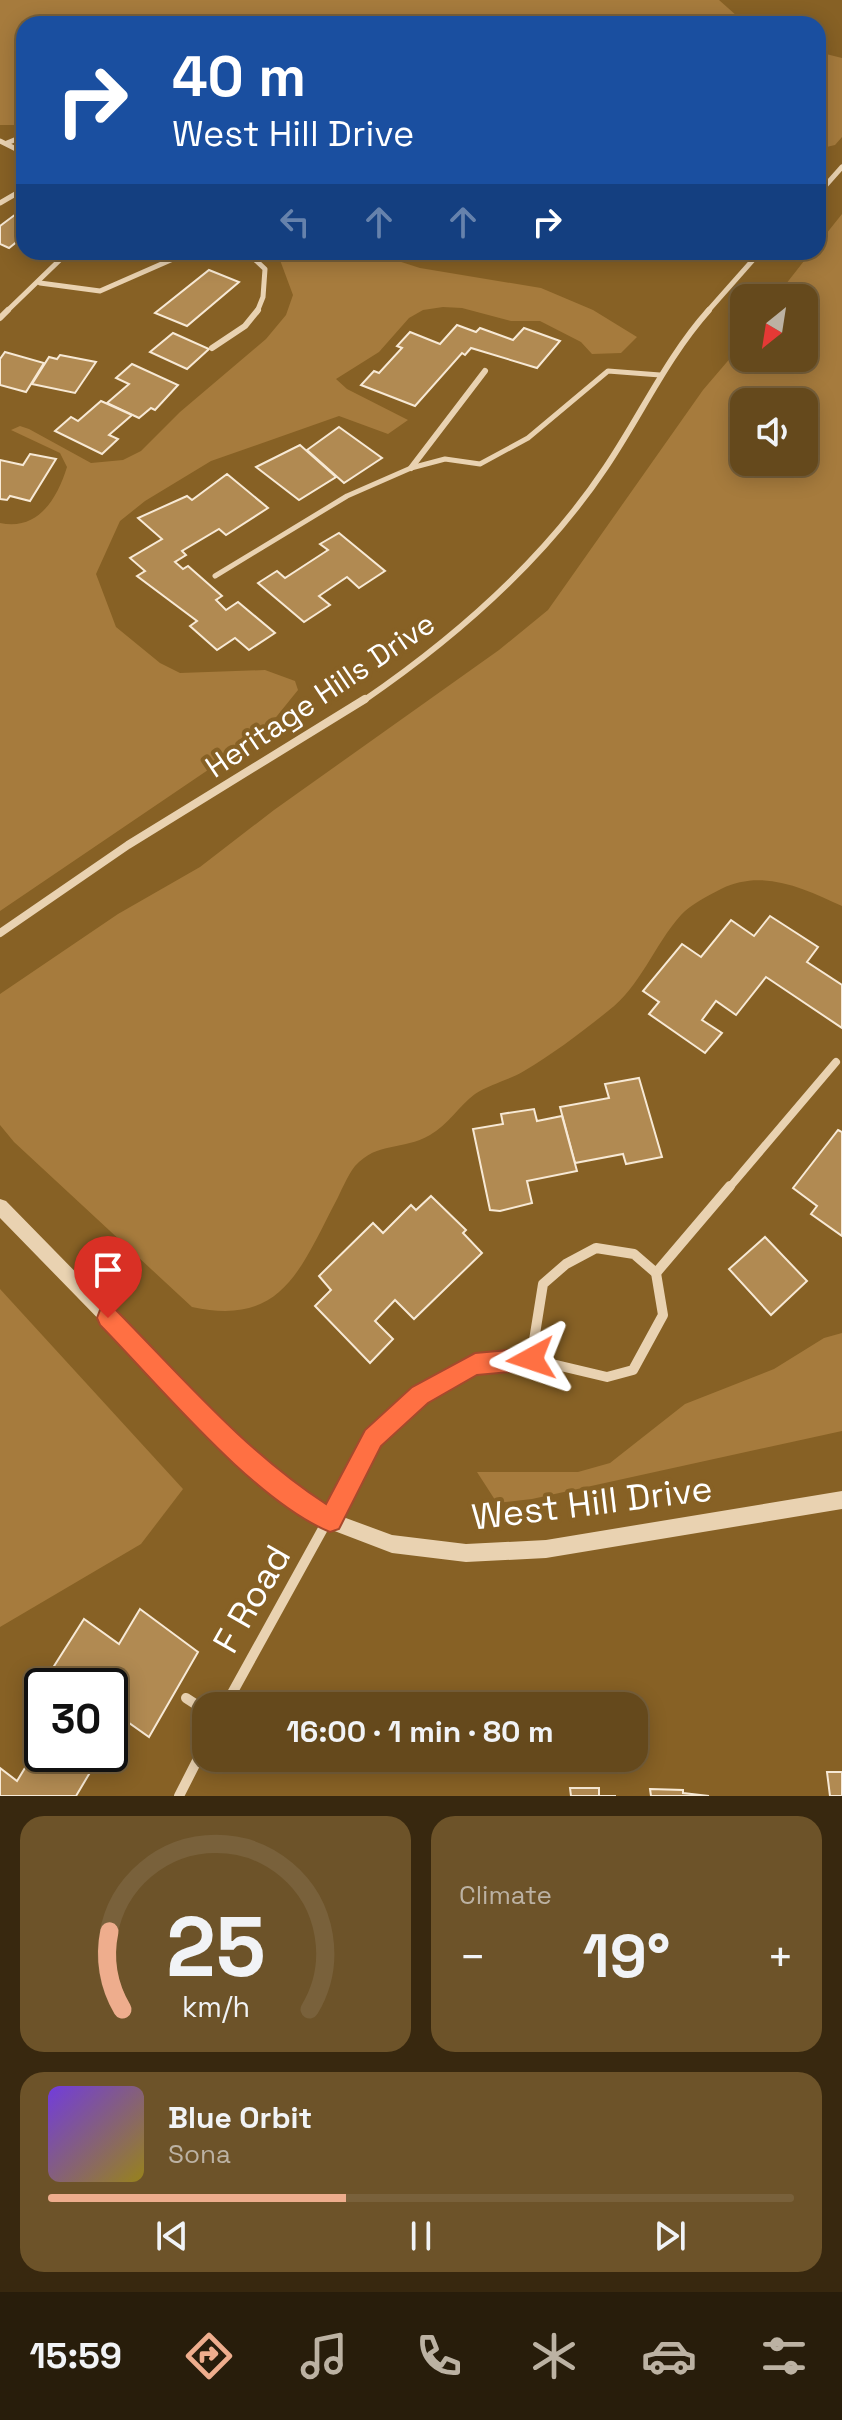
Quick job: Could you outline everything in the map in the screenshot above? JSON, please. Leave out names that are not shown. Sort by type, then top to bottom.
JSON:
[{"type":"street","points":[[826,185],[842,167]]},
{"type":"street","points":[[0,318],[61,260]]},
{"type":"street","points":[[40,283],[100,291],[171,260]]},
{"type":"street","points":[[212,348],[246,327],[261,307],[267,289],[265,269],[255,260]]},
{"type":"street","name":"Heritage Hills Drive","points":[[0,933],[128,845],[346,712],[414,666],[473,617],[572,515],[607,466],[660,375],[710,305],[752,260]]},
{"type":"street","points":[[411,468],[485,371]]},
{"type":"street","points":[[656,1273],[836,1062]]},
{"type":"street","name":"West Hill Drive","points":[[0,1207],[238,1450],[282,1489],[330,1521],[392,1544],[466,1553],[546,1549],[842,1500]]},
{"type":"street","points":[[596,1248],[634,1254],[656,1273],[663,1315],[633,1370],[607,1377],[531,1359],[543,1284],[566,1264],[596,1248]]},
{"type":"street","name":"F Road","points":[[233,1692],[330,1521],[373,1438],[420,1395],[475,1364],[531,1359]]},
{"type":"street","points":[[186,1698],[192,1702]]},
{"type":"street","points":[[179,1796],[192,1770]]},
{"type":"lane","points":[[215,576],[347,496],[411,468],[445,459],[480,464],[528,438],[608,371],[660,375]]},
{"type":"shaded area","points":[[0,0],[719,0],[737,16],[16,16],[16,125],[0,125]]},
{"type":"shaded area","points":[[826,54],[842,58],[842,137],[835,145],[826,147]]},
{"type":"shaded area","points":[[842,214],[842,906],[783,883],[752,880],[721,889],[700,900],[671,927],[630,990],[588,1027],[524,1071],[475,1094],[430,1135],[381,1149],[355,1166],[298,1271],[284,1288],[267,1301],[247,1309],[222,1311],[192,1307],[14,1142],[0,1125],[0,994],[118,914],[200,867],[274,810],[499,650],[548,610],[703,390],[730,358],[730,372],[818,372],[818,284],[786,284],[805,260],[826,260],[826,234]]},
{"type":"shaded area","points":[[280,260],[395,260],[420,268],[541,288],[593,310],[637,337],[621,353],[592,354],[581,342],[540,321],[511,321],[462,308],[423,310],[409,318],[379,352],[336,379],[347,389],[408,420],[388,434],[339,416],[211,461],[145,501],[120,521],[96,574],[116,627],[160,663],[180,673],[265,670],[295,681],[298,690],[264,732],[0,911],[0,523],[25,522],[44,510],[58,490],[67,467],[60,453],[11,430],[20,426],[29,429],[91,463],[123,460],[141,451],[180,412],[266,339],[286,315],[293,295]]},
{"type":"shaded area","points":[[0,1289],[183,1489],[141,1544],[0,1627]]},
{"type":"shaded area","points":[[842,1333],[842,1431],[532,1499],[497,1503],[477,1472],[578,1472],[610,1463],[685,1404],[774,1369],[824,1338]]},
{"type":"building","points":[[16,214],[16,242],[9,248],[0,244],[0,226]]},
{"type":"building","points":[[209,270],[239,282],[187,326],[155,313]]},
{"type":"building","points":[[457,325],[476,332],[480,328],[513,340],[524,328],[560,341],[537,368],[471,348],[465,355],[462,353],[415,406],[361,385],[374,371],[379,373],[402,348],[397,346],[410,332],[440,344]]},
{"type":"building","points":[[173,333],[209,349],[187,369],[150,352]]},
{"type":"building","points":[[5,352],[44,363],[26,392],[0,385],[0,359]]},
{"type":"building","points":[[60,355],[96,362],[75,393],[32,384],[49,357],[57,359]]},
{"type":"building","points":[[132,364],[178,385],[155,410],[151,408],[139,418],[107,403],[129,384],[116,378]]},
{"type":"building","points":[[101,401],[132,415],[109,435],[118,439],[102,454],[55,431],[71,417],[78,421]]},
{"type":"building","points":[[339,427],[382,458],[344,483],[307,450]]},
{"type":"building","points":[[300,445],[336,477],[299,500],[256,467]]},
{"type":"building","points":[[30,454],[56,459],[30,501],[10,496],[7,500],[0,499],[0,460],[23,465]]},
{"type":"building","points":[[227,474],[268,508],[226,535],[219,529],[182,551],[186,555],[175,562],[183,569],[188,566],[222,596],[216,600],[226,610],[238,602],[275,633],[249,650],[235,638],[217,650],[190,626],[197,621],[137,576],[145,571],[130,558],[162,539],[138,518],[187,496],[192,500]]},
{"type":"building","points":[[339,533],[385,571],[359,588],[347,577],[319,596],[330,605],[304,622],[258,583],[277,571],[285,578],[328,550],[320,544]]},
{"type":"building","points":[[770,916],[818,947],[807,962],[842,985],[842,1028],[766,977],[736,1015],[716,1001],[702,1020],[722,1033],[705,1053],[649,1014],[659,1002],[643,991],[682,944],[701,957],[731,920],[754,936]]},
{"type":"building","points":[[639,1078],[662,1157],[626,1164],[623,1154],[575,1163],[560,1107],[609,1098],[605,1084]]},
{"type":"building","points":[[534,1109],[537,1121],[562,1116],[577,1171],[527,1181],[532,1203],[500,1211],[490,1210],[473,1129],[503,1124],[501,1114]]},
{"type":"building","points":[[838,1130],[842,1132],[842,1236],[811,1214],[817,1206],[793,1188]]},
{"type":"building","points":[[431,1196],[466,1230],[463,1233],[482,1253],[414,1319],[395,1300],[375,1321],[393,1339],[370,1363],[315,1306],[331,1290],[319,1276],[373,1223],[383,1233],[411,1205],[416,1210]]},
{"type":"building","points":[[765,1237],[807,1281],[771,1315],[729,1269]]},
{"type":"building","points":[[140,1609],[198,1652],[149,1737],[128,1722],[128,1668],[53,1668],[84,1619],[119,1644]]},
{"type":"building","points":[[0,1768],[17,1781],[24,1770],[24,1772],[90,1772],[76,1796],[0,1796]]},
{"type":"building","points":[[827,1772],[842,1772],[842,1796],[830,1796]]},
{"type":"building","points":[[570,1788],[599,1788],[599,1796],[571,1796]]},
{"type":"building","points":[[650,1789],[683,1790],[683,1793],[709,1796],[651,1796]]},
{"type":"route","points":[[108,1318],[238,1450],[282,1489],[330,1521],[373,1438],[420,1395],[475,1364],[531,1359]]}]
